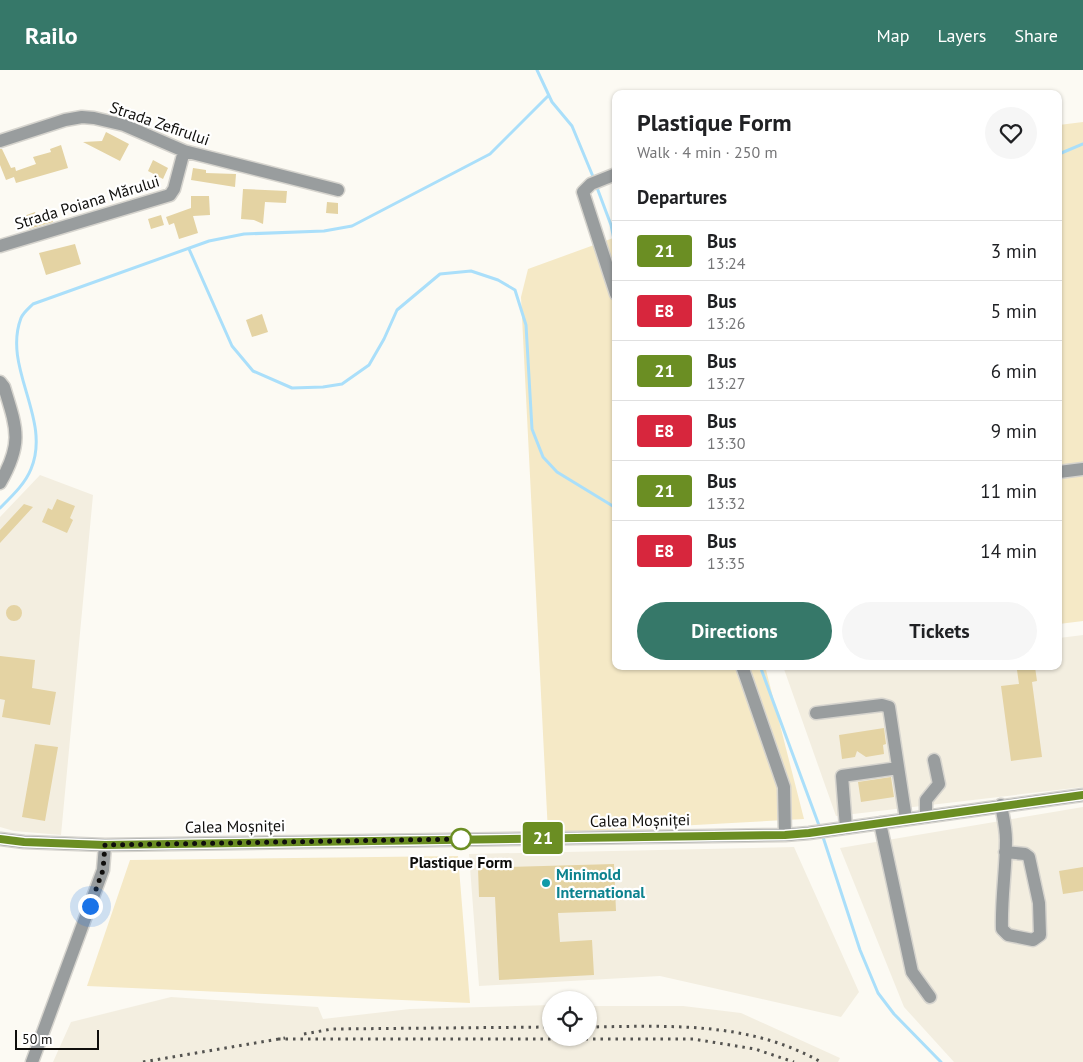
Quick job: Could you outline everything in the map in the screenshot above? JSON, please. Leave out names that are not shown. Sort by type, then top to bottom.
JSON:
[{"type":"street","name":"Strada Zefirului","points":[[0,141],[65,120],[82,117],[94,118],[124,125],[184,151],[338,190]]},
{"type":"street","name":"Strada Poiana Mărului","points":[[0,246],[170,195],[174,189],[184,151]]},
{"type":"street","points":[[612,176],[595,182],[583,192],[612,282]]},
{"type":"street","points":[[0,483],[13,458],[17,433],[2,385]]},
{"type":"street","points":[[1062,472],[1083,469]]},
{"type":"street","points":[[743,670],[784,787],[785,835]]},
{"type":"street","points":[[816,713],[885,705],[889,707],[906,819]]},
{"type":"street","points":[[926,816],[926,800],[939,784],[934,760]]},
{"type":"street","points":[[846,828],[842,776],[898,768]]},
{"type":"street","name":"Calea Moșniței","points":[[0,839],[24,842],[105,845],[785,835],[833,830],[1083,794]]},
{"type":"street","points":[[1001,805],[1006,835],[1001,906],[1002,929],[1008,935],[1036,939],[1040,936],[1039,902],[1029,857],[1026,854],[1005,852]]},
{"type":"street","points":[[880,823],[912,972],[930,997]]},
{"type":"street","points":[[32,1062],[103,870],[105,845]]},
{"type":"shaded area","points":[[1083,122],[1083,621],[1062,624],[1062,125]]},
{"type":"shaded area","points":[[612,238],[612,670],[766,670],[804,819],[548,833],[521,297],[528,269]]},
{"type":"shaded area","points":[[40,475],[93,495],[61,835],[14,831],[0,827],[0,517]]},
{"type":"shaded area","points":[[1083,635],[1083,787],[836,816],[784,670],[1062,670],[1062,638]]},
{"type":"shaded area","points":[[1083,807],[1083,1062],[954,1062],[904,1007],[840,848]]},
{"type":"shaded area","points":[[794,847],[859,992],[841,1017],[660,976],[479,986],[469,854]]},
{"type":"shaded area","points":[[458,856],[470,1003],[87,986],[130,860]]},
{"type":"shaded area","points":[[171,997],[318,1007],[323,1019],[410,1009],[542,1005],[542,1046],[597,1046],[597,1006],[683,1006],[741,1013],[840,1058],[838,1062],[53,1062],[71,1022]]},
{"type":"building","points":[[106,132],[129,144],[120,161],[83,142],[102,141]]},
{"type":"building","points":[[61,145],[68,168],[16,183],[14,177],[6,180],[0,165],[0,149],[2,149],[11,168],[15,167],[16,171],[36,164],[33,157],[51,152],[50,149]]},
{"type":"building","points":[[153,160],[168,168],[163,179],[148,171]]},
{"type":"building","points":[[193,168],[206,170],[206,173],[236,174],[235,187],[191,180]]},
{"type":"building","points":[[243,189],[287,191],[286,203],[265,202],[263,224],[254,220],[241,219]]},
{"type":"building","points":[[191,196],[209,196],[210,215],[193,216],[198,233],[179,239],[174,223],[169,225],[166,217],[191,208]]},
{"type":"building","points":[[327,202],[338,203],[338,214],[326,213]]},
{"type":"building","points":[[35,212],[37,217],[50,212],[53,222],[29,229],[24,216]]},
{"type":"building","points":[[161,215],[164,225],[151,229],[148,219]]},
{"type":"building","points":[[75,244],[81,264],[46,275],[39,253]]},
{"type":"building","points":[[262,314],[268,332],[252,337],[246,320]]},
{"type":"building","points":[[57,499],[75,506],[70,518],[73,520],[67,533],[42,522],[48,508],[52,510]]},
{"type":"building","points":[[24,504],[33,507],[0,543],[0,530]]},
{"type":"building","points":[[11,605],[17,605],[22,610],[20,619],[11,621],[6,616],[6,610]]},
{"type":"building","points":[[0,656],[35,660],[32,688],[56,692],[50,725],[2,717],[5,700],[0,699]]},
{"type":"building","points":[[1017,670],[1035,670],[1037,681],[1032,682],[1042,757],[1011,761],[1001,686],[1019,684]]},
{"type":"building","points":[[884,728],[886,744],[883,745],[884,754],[866,757],[857,751],[855,757],[842,759],[839,735]]},
{"type":"building","points":[[35,744],[58,747],[45,821],[22,817]]},
{"type":"building","points":[[891,777],[894,797],[861,802],[858,782]]},
{"type":"building","points":[[614,864],[616,911],[558,913],[560,942],[592,940],[594,975],[499,980],[495,897],[479,897],[478,868]]},
{"type":"building","points":[[1083,867],[1083,891],[1063,894],[1059,871]]},
{"type":"waterway","points":[[537,70],[552,102],[572,126],[594,179]]},
{"type":"waterway","points":[[0,508],[25,480],[31,469],[36,450],[36,431],[21,375],[17,337],[21,318],[33,304],[209,241],[244,234],[324,231],[352,226],[490,154],[548,96]]},
{"type":"waterway","points":[[1062,153],[1083,144]]},
{"type":"waterway","points":[[596,185],[612,230]]},
{"type":"waterway","points":[[189,249],[232,346],[253,371],[292,388],[342,384],[369,365],[384,339],[397,310],[440,274],[471,271],[498,280],[515,290],[526,325],[532,429],[543,457],[557,472],[612,506]]},
{"type":"waterway","points":[[761,670],[820,828]]},
{"type":"waterway","points":[[822,834],[860,950],[878,993],[894,1014],[941,1062]]},
{"type":"railway","points":[[304,1034],[332,1029],[542,1027]]},
{"type":"railway","points":[[597,1027],[679,1027],[737,1033],[765,1039],[821,1062]]},
{"type":"railway","points":[[143,1062],[285,1038]]},
{"type":"railway","points":[[278,1039],[693,1039],[755,1049],[794,1062]]},
{"type":"bus line","name":"21","points":[[0,839],[24,842],[105,845],[785,835],[1083,795]]},
{"type":"place","name":"Plastique Form","points":[[461,839]]},
{"type":"place","name":"Minimold International","points":[[546,883]]},
{"type":"route","points":[[90,906],[103,870],[105,845],[461,839]]}]
